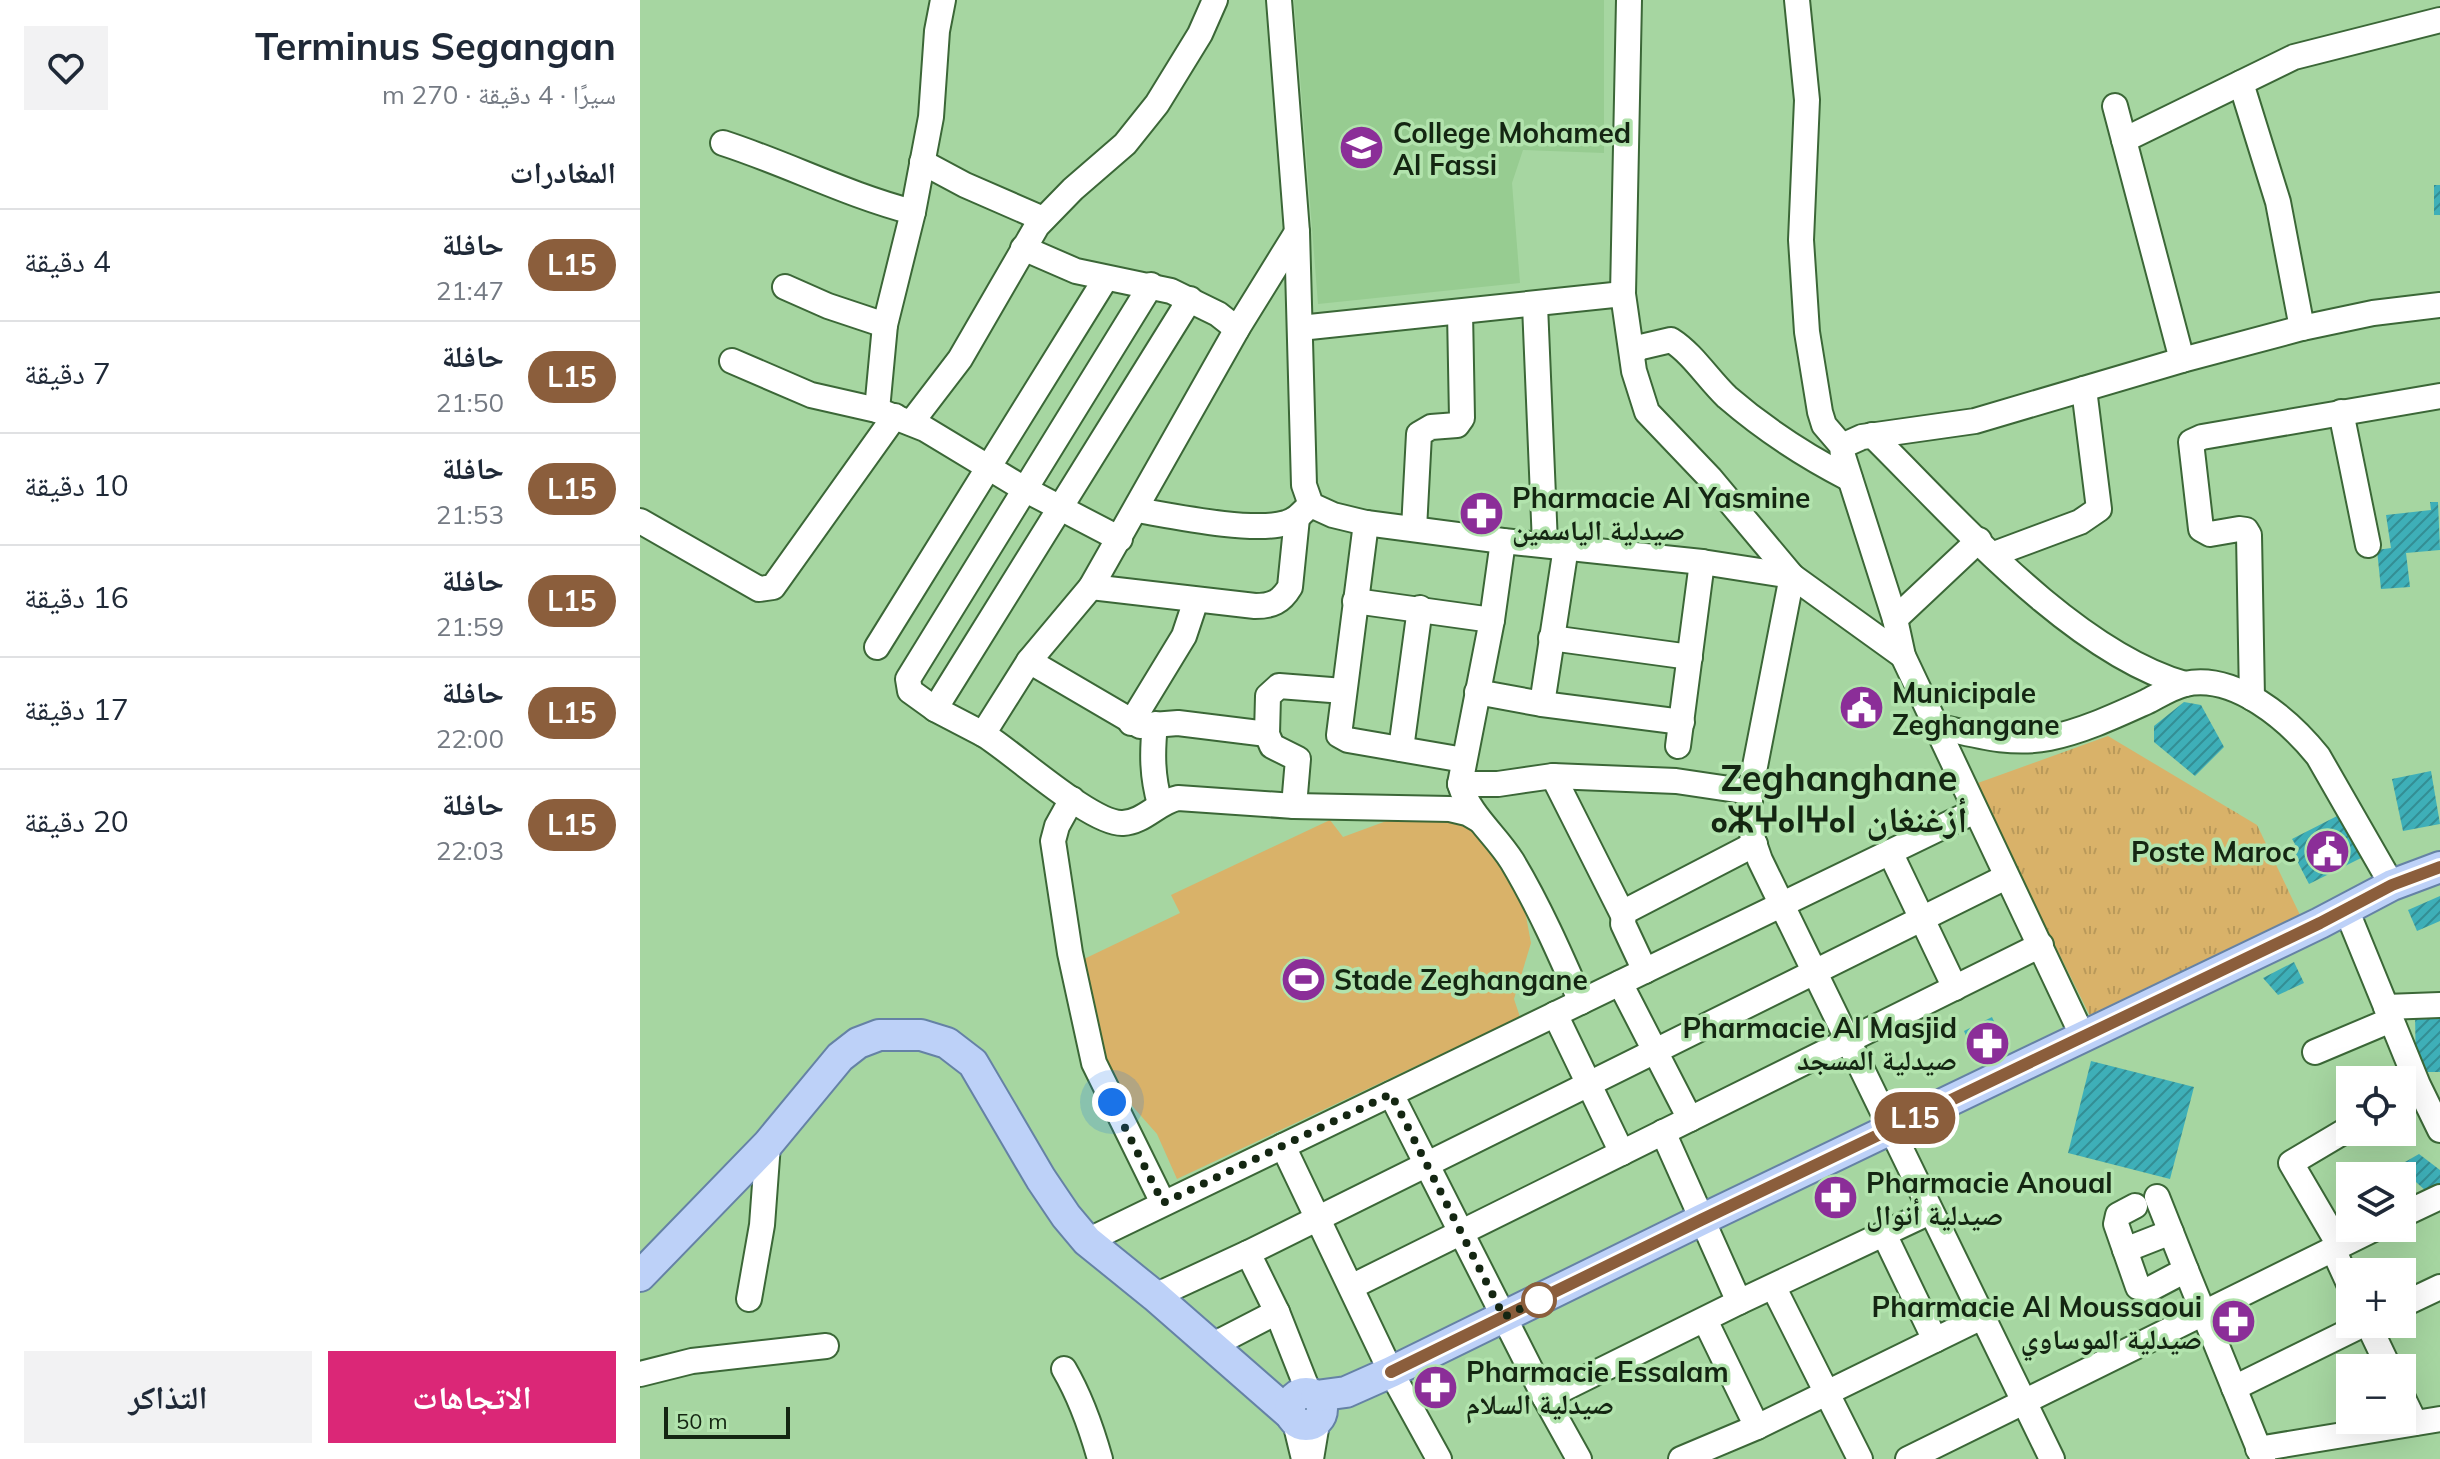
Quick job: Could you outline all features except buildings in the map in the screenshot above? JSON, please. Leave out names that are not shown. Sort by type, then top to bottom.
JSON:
[{"type":"main road","points":[[640,1276],[768,1144],[840,1057],[858,1043],[879,1035],[893,1033],[931,1037],[947,1043],[973,1063],[1049,1191],[1087,1241],[1240,1369],[1308,1408],[1341,1401],[1357,1388],[1701,1220],[2392,885],[2440,867]]},
{"type":"street","points":[[894,416],[885,325],[913,212],[931,117],[937,31],[943,0]]},
{"type":"street","points":[[640,521],[759,589],[773,587],[894,416],[960,359],[1023,248],[1043,219],[1125,144],[1150,114],[1200,34],[1215,0]]},
{"type":"street","points":[[1091,587],[1255,606],[1278,602],[1290,587],[1304,512],[1304,485],[1297,232],[1279,0]]},
{"type":"street","points":[[1629,0],[1623,294],[1634,371],[1647,412],[1710,478],[1792,576],[1903,656]]},
{"type":"street","points":[[1797,0],[1807,100],[1801,240],[1807,332],[1820,412],[1824,425],[1842,446],[1895,619],[1903,656],[2083,1037]]},
{"type":"street","points":[[2124,140],[2294,57],[2440,20]]},
{"type":"street","points":[[2241,83],[2278,202],[2302,328]]},
{"type":"street","points":[[2115,106],[2182,360]]},
{"type":"street","points":[[723,143],[773,159],[872,201],[913,212]]},
{"type":"street","points":[[922,162],[965,185],[1043,219]]},
{"type":"street","points":[[983,734],[1029,661],[1091,587],[1237,329],[1297,232]]},
{"type":"street","points":[[1023,248],[1062,267],[1151,285],[1190,299],[1218,314],[1237,329]]},
{"type":"street","points":[[877,647],[1106,278]]},
{"type":"street","points":[[1151,285],[908,679],[910,691],[935,709],[983,734],[1072,799],[1119,824],[1138,819],[1160,804],[1178,798],[1294,806],[1450,809],[1479,820]]},
{"type":"street","points":[[785,287],[828,306],[885,325]]},
{"type":"street","points":[[1300,328],[1623,294]]},
{"type":"street","points":[[935,709],[1190,299]]},
{"type":"street","points":[[1535,305],[1555,546],[1551,638],[1542,704]]},
{"type":"street","points":[[1842,446],[1847,441],[1872,435],[1975,421],[2302,328],[2373,313],[2440,305]]},
{"type":"street","points":[[1414,529],[1419,434],[1431,427],[1457,425],[1462,418],[1460,312]]},
{"type":"street","points":[[1633,352],[1671,340],[1684,349],[1707,377],[1751,416],[1824,466],[1850,479]]},
{"type":"street","points":[[732,361],[811,395],[894,416],[1120,539]]},
{"type":"street","points":[[1895,619],[1986,547],[2080,522],[2099,509],[2084,389]]},
{"type":"street","points":[[2252,698],[2249,535],[2243,529],[2210,534],[2201,529],[2191,442],[2202,437],[2440,396]]},
{"type":"street","points":[[2341,412],[2368,545]]},
{"type":"street","points":[[1872,435],[2014,576],[2091,635],[2163,678],[2185,684],[2215,684],[2233,688],[2292,727],[2318,756],[2392,885]]},
{"type":"street","points":[[1137,510],[1261,526],[1286,523],[1304,512],[1503,541],[1702,562],[1792,576]]},
{"type":"street","points":[[1366,523],[1338,731],[1341,738],[1401,749],[1498,784],[1553,776],[1676,781],[1750,792]]},
{"type":"street","points":[[1503,541],[1492,620],[1462,772],[1463,794],[1479,820],[1510,858],[1534,901],[1581,1002]]},
{"type":"street","points":[[1678,746],[1702,562]]},
{"type":"street","points":[[1792,576],[1750,792],[1750,818],[1755,844],[1930,1212],[2052,1459]]},
{"type":"street","points":[[1160,804],[1143,724],[1184,636],[1196,600]]},
{"type":"street","points":[[1355,601],[1492,620]]},
{"type":"street","points":[[1401,749],[1420,608]]},
{"type":"street","points":[[1551,638],[1690,657]]},
{"type":"street","points":[[1029,661],[1143,724],[1178,723],[1267,734]]},
{"type":"street","points":[[1935,726],[1997,739],[2050,738],[2105,720],[2185,684]]},
{"type":"street","points":[[1294,806],[1298,759],[1276,750],[1267,734],[1268,696],[1274,688],[1288,686],[1344,691]]},
{"type":"street","points":[[1477,692],[1542,704],[1682,722]]},
{"type":"street","points":[[1553,776],[1623,915]]},
{"type":"street","points":[[1072,799],[1057,826],[1053,841],[1070,953],[1089,1046],[1115,1109],[1163,1203]]},
{"type":"street","points":[[1087,1241],[1975,811]]},
{"type":"street","points":[[1645,971],[1623,924],[1626,909],[1755,844]]},
{"type":"street","points":[[1890,852],[1955,988]]},
{"type":"street","points":[[1155,1296],[1248,1253],[2006,877]]},
{"type":"street","points":[[2346,909],[2388,1014],[2440,1130]]},
{"type":"street","points":[[1351,1287],[2041,945]]},
{"type":"street","points":[[1620,983],[1690,1119]]},
{"type":"street","points":[[2315,1052],[2388,1014],[2440,1005]]},
{"type":"street","points":[[1555,1014],[1622,1153]]},
{"type":"street","points":[[1391,1094],[1579,1459]]},
{"type":"street","points":[[1663,1132],[1739,1302]]},
{"type":"street","points":[[2336,1136],[2291,1163],[2340,1258]]},
{"type":"street","points":[[749,1299],[762,1225],[768,1144]]},
{"type":"street","points":[[1283,1146],[1391,1372],[1439,1459]]},
{"type":"street","points":[[2416,1208],[2440,1197]]},
{"type":"street","points":[[2186,1270],[2148,1290],[2138,1287],[2116,1224],[2118,1215],[2146,1201],[2171,1232],[2260,1454],[2360,1434]]},
{"type":"street","points":[[1545,1398],[1930,1212]]},
{"type":"street","points":[[2125,1250],[2171,1232]]},
{"type":"street","points":[[1884,1234],[1935,1340]]},
{"type":"street","points":[[1908,1459],[2347,1242]]},
{"type":"street","points":[[1248,1253],[1277,1312],[1308,1408],[1311,1459]]},
{"type":"street","points":[[2416,1298],[2440,1287]]},
{"type":"street","points":[[1774,1288],[1860,1459]]},
{"type":"street","points":[[1213,1345],[1277,1312]]},
{"type":"street","points":[[1681,1459],[1757,1427],[1982,1317]]},
{"type":"street","points":[[1705,1320],[1757,1427]]},
{"type":"street","points":[[2234,1388],[2337,1338]]},
{"type":"street","points":[[640,1374],[692,1361],[826,1346]]},
{"type":"street","points":[[1064,1369],[1092,1428],[1100,1459]]},
{"type":"street","points":[[1304,1459],[1308,1408]]},
{"type":"street","points":[[2416,1423],[2440,1419]]},
{"type":"shaded area","points":[[1294,0],[1604,0],[1604,153],[1523,150],[1512,183],[1520,283],[1318,304]]},
{"type":"green space","points":[[2108,736],[2257,825],[2301,917],[2090,1016],[1975,784]]},
{"type":"green space","name":"Stade Zeghangane","points":[[1400,816],[1452,819],[1488,840],[1523,900],[1531,943],[1514,999],[1520,1017],[1177,1179],[1157,1134],[1127,1100],[1094,1036],[1084,959],[1180,913],[1171,895],[1330,820],[1343,837]]},
{"type":"bus line","name":"L15","points":[[1391,1372],[2320,923],[2392,885],[2440,867]]},
{"type":"place","name":"College Mohamed Al Fassi","points":[[1362,148]]},
{"type":"place","name":"Pharmacie Al Yasmine صيدلية الياسمين","points":[[1481,513]]},
{"type":"place","name":"Municipale Zeghangane","points":[[1861,708]]},
{"type":"place","name":"Poste Maroc","points":[[2327,851]]},
{"type":"place","name":"Stade Zeghangane","points":[[1303,979]]},
{"type":"place","name":"Pharmacie Al Masjid صيدلية المسجد","points":[[1988,1043]]},
{"type":"place","name":"Pharmacie Anoual صيدلية أنوال","points":[[1835,1198]]},
{"type":"place","name":"Pharmacie Al Moussaoui صيدلية الموساوي","points":[[2233,1322]]},
{"type":"place","name":"Pharmacie Essalam صيدلية السلام","points":[[1435,1387]]},
{"type":"district","name":"Zeghanghane ⴰⵣⵖⴰⵏⵖⴰⵏ أزغنغان","points":[[1839,798]]},
{"type":"route","points":[[1112,1102],[1163,1203],[1391,1094],[1504,1317],[1549,1294],[1539,1300]]}]
